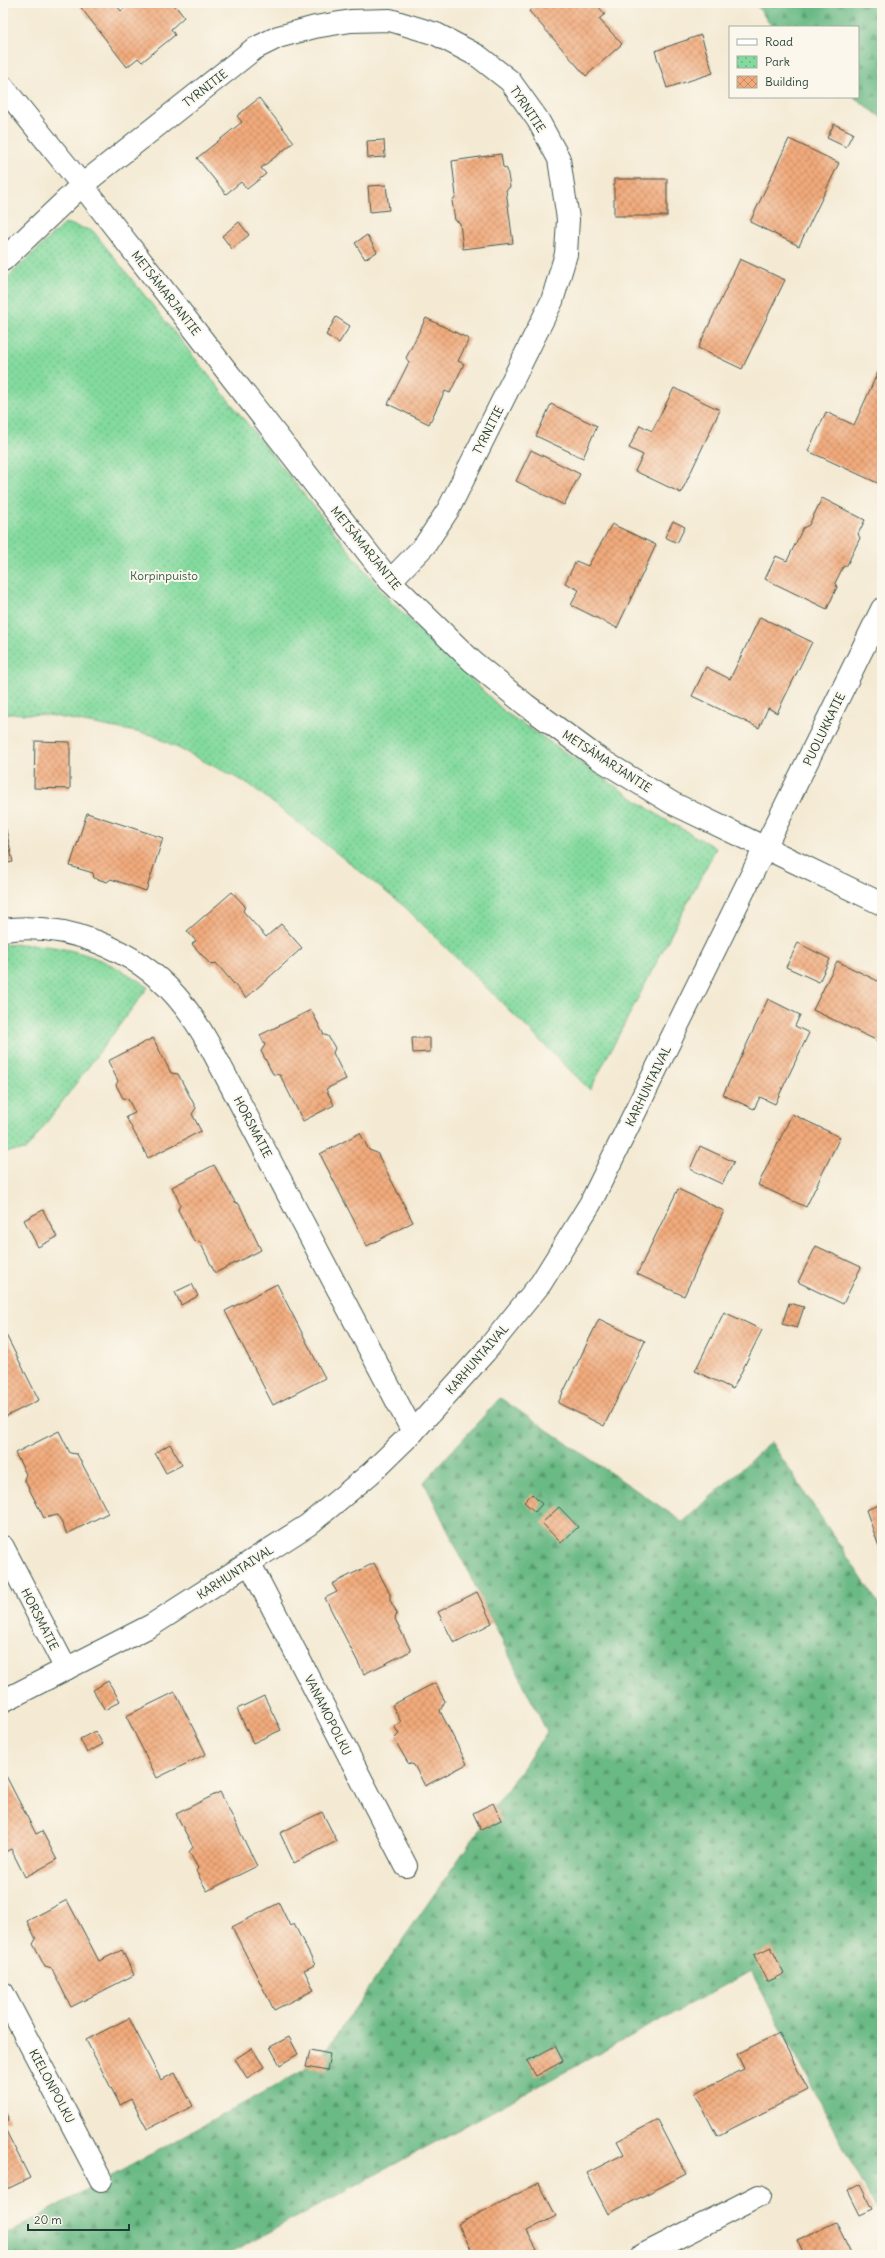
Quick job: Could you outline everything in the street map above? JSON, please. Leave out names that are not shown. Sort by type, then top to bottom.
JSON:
[{"type":"street","name":"TYRNITIE","points":[[3,260],[82,185],[254,49],[278,37],[315,27],[351,21],[390,20],[436,34],[478,56],[510,81],[538,120],[559,159],[568,219],[566,254],[552,302],[448,510],[425,545],[390,580]]},
{"type":"street","name":"METSÄMARJANTIE","points":[[3,87],[82,185],[390,580],[472,661],[526,705],[598,758],[672,803],[882,904]]},
{"type":"street","name":"PUOLUKKATIE","points":[[766,848],[882,609]]},
{"type":"street","name":"KARHUNTAIVAL","points":[[3,1700],[152,1625],[250,1564],[308,1525],[370,1473],[413,1432],[485,1352],[542,1283],[590,1204],[766,848]]},
{"type":"street","name":"HORSMATIE","points":[[3,930],[40,929],[70,934],[100,943],[127,956],[153,974],[175,995],[194,1019],[210,1046],[413,1432]]},
{"type":"street","name":"HORSMATIE","points":[[3,1547],[66,1669]]},
{"type":"street","name":"VANAMOPOLKU","points":[[250,1564],[406,1866]]},
{"type":"street","name":"KIELONPOLKU","points":[[3,1993],[101,2180]]},
{"type":"street","points":[[643,2255],[759,2196]]},
{"type":"green space","points":[[755,3],[882,3],[882,118],[855,98],[859,98],[859,26],[771,26]]},
{"type":"green space","name":"Korpinpuisto","points":[[65,223],[93,231],[387,598],[505,712],[664,819],[716,848],[590,1090],[404,906],[249,784],[152,735],[48,715],[3,713],[3,282]]},
{"type":"green space","points":[[19,944],[55,947],[87,955],[117,968],[148,987],[26,1150],[3,1152],[3,945]]},
{"type":"green space","points":[[500,1398],[683,1522],[771,1442],[882,1609],[882,2220],[751,1971],[227,2255],[3,2255],[3,2236],[317,2063],[547,1732],[424,1482]]},
{"type":"building","points":[[81,3],[115,3],[121,11],[131,3],[173,3],[184,17],[171,29],[175,35],[142,62],[138,58],[127,67],[79,5]]},
{"type":"building","points":[[538,3],[595,3],[605,14],[599,19],[622,44],[586,76],[529,11]]},
{"type":"building","points":[[701,35],[713,73],[667,88],[655,51]]},
{"type":"building","points":[[259,98],[294,142],[261,168],[266,174],[247,189],[241,182],[226,194],[197,158],[242,122],[237,116]]},
{"type":"building","points":[[834,124],[853,133],[846,147],[827,138]]},
{"type":"building","points":[[789,139],[839,163],[799,246],[750,222]]},
{"type":"building","points":[[384,140],[385,157],[368,158],[367,141]]},
{"type":"building","points":[[501,154],[503,167],[507,169],[510,187],[506,190],[513,243],[463,249],[460,223],[455,220],[452,201],[456,196],[452,161]]},
{"type":"building","points":[[614,179],[667,179],[667,216],[614,216]]},
{"type":"building","points":[[386,185],[389,210],[370,212],[368,186]]},
{"type":"building","points":[[239,222],[249,235],[232,249],[222,236]]},
{"type":"building","points":[[367,235],[377,252],[365,259],[355,243]]},
{"type":"building","points":[[740,259],[785,280],[742,369],[698,348]]},
{"type":"building","points":[[336,317],[350,326],[339,343],[326,335]]},
{"type":"building","points":[[426,318],[469,339],[458,361],[464,364],[450,393],[445,391],[429,424],[388,404],[409,362],[406,358]]},
{"type":"building","points":[[878,372],[882,374],[882,485],[808,451],[826,412],[854,425]]},
{"type":"building","points":[[674,388],[720,410],[681,493],[635,471],[643,455],[629,448],[640,425],[652,431]]},
{"type":"building","points":[[551,404],[597,426],[583,458],[536,436]]},
{"type":"building","points":[[531,450],[580,474],[564,505],[516,481]]},
{"type":"building","points":[[822,498],[865,520],[858,534],[860,538],[847,565],[843,567],[835,583],[837,587],[827,609],[765,579],[776,556],[787,561],[803,528],[809,525]]},
{"type":"building","points":[[673,521],[685,527],[677,543],[665,537]]},
{"type":"building","points":[[612,524],[656,545],[617,628],[571,605],[579,590],[565,583],[576,561],[588,566]]},
{"type":"building","points":[[760,617],[812,642],[777,713],[768,708],[759,728],[692,696],[706,667],[730,679]]},
{"type":"building","points":[[35,741],[70,742],[70,789],[34,788]]},
{"type":"building","points":[[87,813],[163,838],[146,891],[111,879],[107,882],[94,878],[93,873],[70,866]]},
{"type":"building","points":[[3,816],[13,862],[3,864]]},
{"type":"building","points":[[232,892],[245,906],[243,911],[266,937],[281,924],[302,948],[246,998],[216,963],[211,965],[192,944],[196,941],[187,931]]},
{"type":"building","points":[[798,943],[830,959],[819,982],[786,967]]},
{"type":"building","points":[[837,961],[882,983],[882,1043],[813,1010]]},
{"type":"building","points":[[768,999],[800,1015],[795,1026],[809,1033],[775,1104],[760,1097],[754,1109],[723,1095]]},
{"type":"building","points":[[311,1010],[324,1035],[328,1036],[335,1048],[333,1053],[346,1079],[326,1089],[334,1105],[303,1121],[280,1075],[273,1074],[261,1051],[265,1045],[260,1035]]},
{"type":"building","points":[[153,1038],[171,1073],[178,1074],[196,1108],[192,1114],[201,1131],[148,1158],[126,1117],[135,1113],[128,1099],[123,1098],[116,1085],[118,1081],[108,1061]]},
{"type":"building","points":[[412,1038],[430,1038],[430,1052],[413,1053]]},
{"type":"building","points":[[792,1114],[840,1137],[806,1207],[758,1185]]},
{"type":"building","points":[[360,1133],[369,1150],[377,1153],[413,1222],[367,1246],[320,1154]]},
{"type":"building","points":[[700,1146],[734,1162],[722,1184],[690,1169]]},
{"type":"building","points":[[214,1165],[235,1202],[239,1204],[261,1250],[215,1273],[200,1242],[194,1241],[178,1210],[180,1204],[172,1187]]},
{"type":"building","points":[[678,1189],[724,1211],[684,1296],[637,1274]]},
{"type":"building","points":[[43,1210],[57,1237],[38,1247],[24,1220]]},
{"type":"building","points":[[816,1246],[861,1267],[843,1304],[798,1282]]},
{"type":"building","points":[[192,1284],[198,1296],[181,1305],[175,1292]]},
{"type":"building","points":[[277,1284],[325,1378],[273,1405],[225,1311]]},
{"type":"building","points":[[789,1303],[804,1307],[797,1328],[782,1324]]},
{"type":"building","points":[[724,1312],[762,1330],[733,1389],[695,1371]]},
{"type":"building","points":[[599,1319],[645,1341],[604,1426],[558,1403]]},
{"type":"building","points":[[3,1329],[39,1400],[3,1418]]},
{"type":"building","points":[[59,1431],[70,1453],[77,1454],[108,1513],[67,1534],[58,1515],[44,1518],[24,1479],[26,1474],[15,1453]]},
{"type":"building","points":[[170,1444],[182,1465],[166,1473],[155,1453]]},
{"type":"building","points":[[532,1494],[542,1504],[535,1512],[524,1502]]},
{"type":"building","points":[[882,1504],[882,1555],[866,1510]]},
{"type":"building","points":[[559,1507],[578,1527],[561,1543],[542,1523]]},
{"type":"building","points":[[374,1563],[390,1594],[390,1600],[397,1613],[395,1619],[411,1651],[364,1674],[325,1598],[337,1592],[332,1584]]},
{"type":"building","points":[[477,1592],[492,1623],[454,1643],[438,1612]]},
{"type":"building","points":[[108,1681],[120,1701],[105,1710],[93,1690]]},
{"type":"building","points":[[435,1683],[445,1701],[440,1711],[467,1764],[425,1786],[414,1765],[408,1763],[394,1739],[399,1734],[394,1726],[401,1722],[392,1705]]},
{"type":"building","points":[[175,1692],[206,1754],[157,1778],[126,1716]]},
{"type":"building","points":[[264,1696],[281,1730],[253,1743],[237,1709]]},
{"type":"building","points":[[95,1731],[103,1744],[87,1753],[80,1739]]},
{"type":"building","points":[[6,1776],[36,1834],[42,1831],[57,1860],[25,1877],[11,1849],[3,1853],[3,1778]]},
{"type":"building","points":[[220,1792],[257,1866],[207,1891],[196,1871],[198,1868],[189,1852],[193,1847],[176,1814]]},
{"type":"building","points":[[493,1803],[501,1820],[481,1830],[473,1813]]},
{"type":"building","points":[[322,1812],[337,1841],[294,1863],[280,1833]]},
{"type":"building","points":[[67,1900],[99,1961],[122,1950],[134,1975],[71,2007],[52,1969],[45,1967],[33,1944],[36,1939],[27,1921]]},
{"type":"building","points":[[279,1903],[290,1926],[294,1924],[315,1965],[304,1970],[314,1990],[274,2010],[232,1927]]},
{"type":"building","points":[[771,1947],[784,1974],[767,1982],[754,1955]]},
{"type":"building","points":[[129,2018],[161,2080],[175,2073],[193,2106],[147,2129],[131,2099],[120,2105],[86,2040]]},
{"type":"building","points":[[779,2033],[808,2090],[717,2136],[695,2093],[744,2069],[737,2054]]},
{"type":"building","points":[[289,2037],[298,2054],[280,2065],[270,2047]]},
{"type":"building","points":[[555,2046],[563,2061],[536,2076],[527,2061]]},
{"type":"building","points":[[252,2048],[264,2067],[247,2078],[235,2059]]},
{"type":"building","points":[[310,2050],[330,2054],[327,2071],[306,2067]]},
{"type":"building","points":[[3,2107],[9,2120],[3,2123]]},
{"type":"building","points":[[658,2120],[686,2174],[608,2214],[587,2173],[624,2154],[617,2141]]},
{"type":"building","points":[[3,2125],[30,2178],[3,2191]]},
{"type":"building","points":[[539,2183],[556,2216],[527,2231],[537,2250],[526,2255],[474,2255],[458,2224]]},
{"type":"building","points":[[860,2184],[873,2209],[860,2215],[848,2191]]},
{"type":"building","points":[[836,2222],[852,2255],[804,2255],[797,2240]]}]
